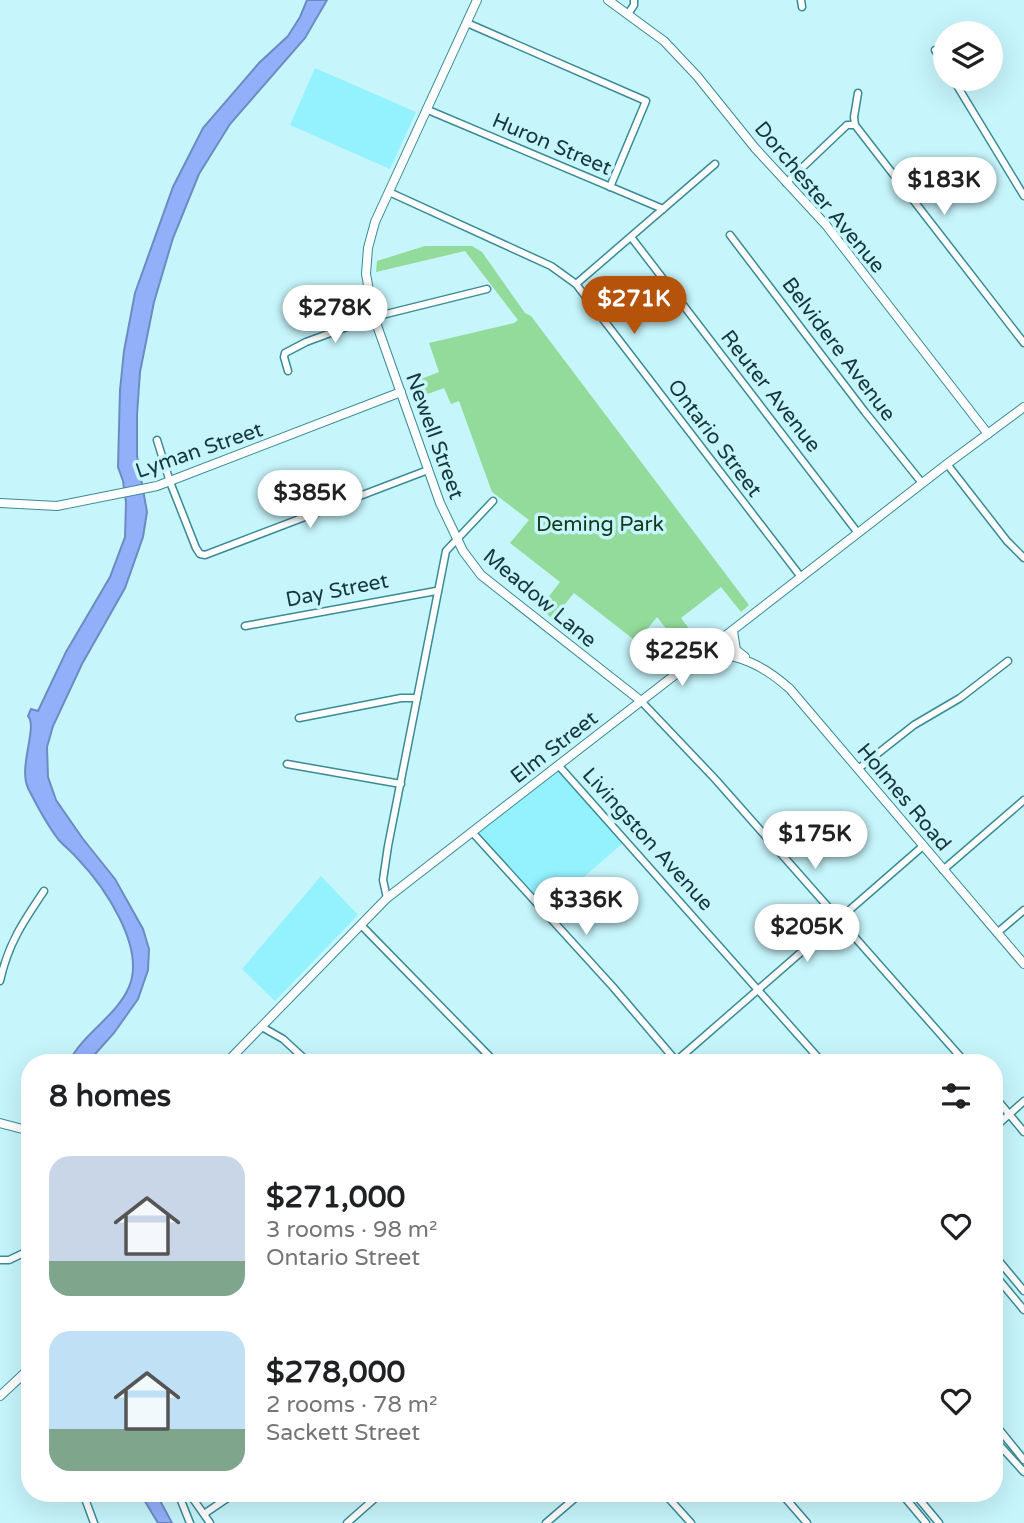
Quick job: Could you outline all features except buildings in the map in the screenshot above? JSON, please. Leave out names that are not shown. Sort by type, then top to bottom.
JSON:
[{"type":"street","name":"Newell Street","points":[[457,541],[428,470],[374,317],[366,287],[366,260],[371,235],[389,192],[429,110],[477,0]]},
{"type":"street","name":"Dorchester Avenue","points":[[608,0],[672,48],[841,244],[988,434]]},
{"type":"street","points":[[628,14],[634,0]]},
{"type":"street","points":[[467,23],[646,101],[610,187]]},
{"type":"street","points":[[960,91],[1024,196]]},
{"type":"street","points":[[858,93],[855,125],[1024,343]]},
{"type":"street","name":"Huron Street","points":[[429,110],[663,209]]},
{"type":"street","points":[[786,183],[847,125],[855,125]]},
{"type":"street","points":[[576,284],[715,164]]},
{"type":"street","name":"Ontario Street","points":[[389,192],[551,266],[576,284],[801,577]]},
{"type":"street","name":"Belvidere Avenue","points":[[730,235],[922,484]]},
{"type":"street","name":"Reuter Avenue","points":[[631,237],[858,533]]},
{"type":"street","points":[[288,371],[284,357],[289,349],[374,317],[487,289]]},
{"type":"street","name":"Lyman Street","points":[[0,503],[53,507],[145,489],[170,482],[401,392]]},
{"type":"street","name":"Elm Street","points":[[235,1054],[387,898],[1024,407]]},
{"type":"street","points":[[157,440],[170,482],[199,553],[205,555],[428,470]]},
{"type":"street","points":[[947,464],[1007,541],[1024,558]]},
{"type":"street","points":[[387,898],[383,880],[436,590],[446,551],[493,501]]},
{"type":"street","name":"Meadow Lane","points":[[457,541],[468,561],[481,575],[641,701]]},
{"type":"street","name":"Day Street","points":[[245,626],[436,590]]},
{"type":"street","name":"Holmes Road","points":[[733,631],[736,650],[750,661]]},
{"type":"street","name":"Holmes Road","points":[[705,652],[723,653],[750,661],[770,671],[790,689],[1024,964]]},
{"type":"street","points":[[858,769],[914,725],[960,698],[1008,661]]},
{"type":"street","points":[[299,718],[401,698],[417,698]]},
{"type":"street","points":[[641,701],[958,1054]]},
{"type":"street","points":[[287,764],[401,784]]},
{"type":"street","name":"Livingston Avenue","points":[[559,766],[814,1054]]},
{"type":"street","points":[[943,870],[1024,800]]},
{"type":"street","points":[[472,832],[613,987],[669,1054]]},
{"type":"street","points":[[685,1054],[923,846]]},
{"type":"street","points":[[0,981],[9,947],[44,891]]},
{"type":"street","points":[[997,933],[1024,910]]},
{"type":"street","points":[[360,925],[487,1054]]},
{"type":"street","points":[[262,1027],[283,1039],[299,1054]]},
{"type":"street","points":[[1003,1120],[1024,1101]]},
{"type":"street","points":[[1003,1106],[1024,1132]]},
{"type":"street","points":[[0,1123],[21,1129]]},
{"type":"street","points":[[0,1260],[9,1260],[21,1254]]},
{"type":"street","points":[[1003,1266],[1024,1291]]},
{"type":"street","points":[[1003,1285],[1024,1310]]},
{"type":"street","points":[[0,1396],[21,1376]]},
{"type":"street","points":[[1003,1434],[1024,1460]]},
{"type":"street","points":[[1003,1449],[1024,1472]]},
{"type":"street","points":[[86,1502],[94,1523]]},
{"type":"street","points":[[182,1502],[190,1523]]},
{"type":"street","points":[[195,1502],[211,1523]]},
{"type":"street","points":[[204,1514],[222,1502]]},
{"type":"street","points":[[347,1523],[371,1502]]},
{"type":"street","points":[[547,1523],[572,1502]]},
{"type":"street","points":[[672,1502],[691,1523]]},
{"type":"street","points":[[789,1502],[807,1523]]},
{"type":"street","points":[[908,1502],[926,1523]]},
{"type":"street","points":[[922,1502],[939,1523]]},
{"type":"shaded area","points":[[307,0],[327,0],[305,38],[230,124],[199,174],[173,238],[154,302],[140,372],[137,456],[147,512],[143,537],[125,588],[82,664],[53,726],[47,747],[48,777],[56,800],[115,879],[143,929],[149,949],[148,970],[138,999],[114,1033],[95,1054],[74,1054],[123,998],[133,971],[132,954],[127,936],[110,901],[88,870],[58,839],[28,788],[25,769],[31,729],[28,716],[31,709],[38,711],[66,652],[110,577],[125,537],[126,502],[118,467],[124,351],[135,293],[173,187],[203,128],[259,63],[288,36]]},
{"type":"shaded area","points":[[315,68],[416,112],[390,169],[290,125]]},
{"type":"shaded area","points":[[559,771],[624,842],[547,909],[479,833]]},
{"type":"shaded area","points":[[321,876],[358,915],[275,1001],[242,969]]},
{"type":"shaded area","points":[[145,1502],[161,1502],[172,1523],[158,1523]]},
{"type":"green space","name":"Deming Park","points":[[425,246],[472,246],[482,252],[525,313],[531,316],[749,605],[741,612],[721,587],[681,618],[700,643],[686,654],[657,617],[637,642],[574,593],[553,619],[540,608],[560,582],[510,543],[529,520],[492,492],[459,401],[451,404],[444,388],[414,399],[408,384],[439,372],[429,343],[518,320],[465,251],[376,272],[377,261]]}]
